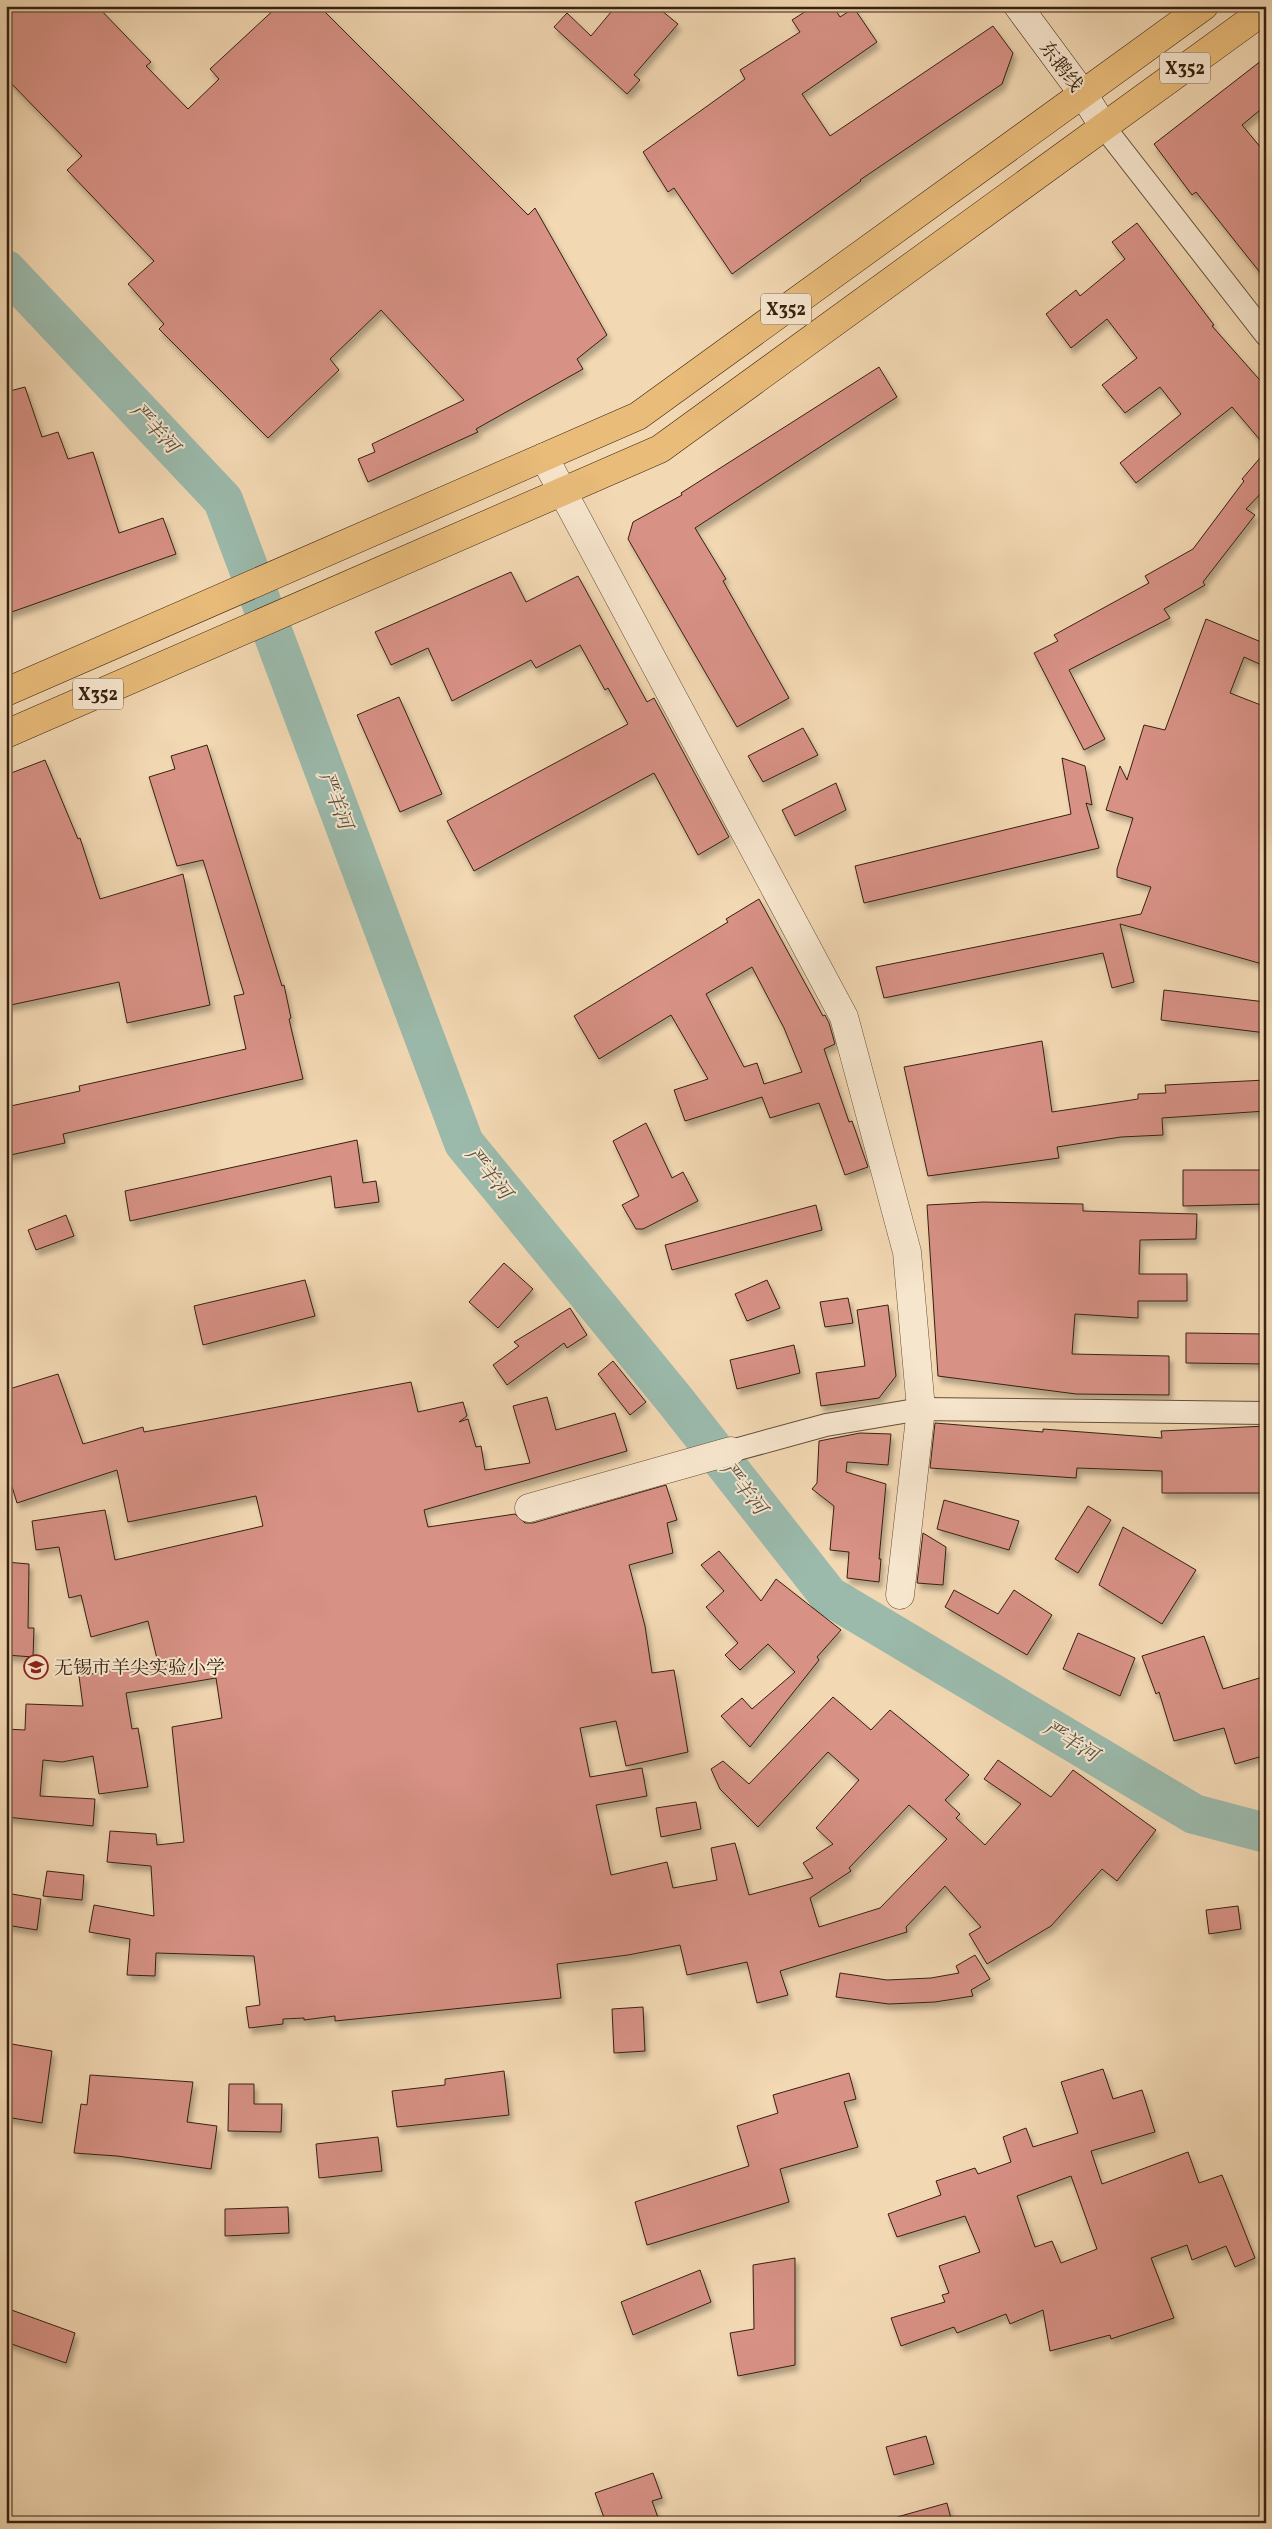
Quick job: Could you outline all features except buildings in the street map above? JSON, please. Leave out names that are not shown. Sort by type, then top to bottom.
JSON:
[{"type":"main road","name":"X352","points":[[6,692],[638,416],[1204,6]]},
{"type":"main road","name":"X352","points":[[6,734],[660,449],[1266,9]]},
{"type":"street","name":"东鹅线","points":[[1018,6],[1083,94],[1104,127]]},
{"type":"street","points":[[1104,127],[1266,335]]},
{"type":"street","points":[[544,458],[564,491],[844,1017],[907,1252],[920,1408],[900,1595]]},
{"type":"street","points":[[529,1508],[826,1425],[920,1408],[1266,1413]]},
{"type":"waterway","name":"严羊河","points":[[6,270],[223,500],[464,1143],[674,1399],[829,1596],[1194,1814],[1266,1833]]},
{"type":"place","name":"无锡市羊尖实验小学","points":[[36,1667]]}]
